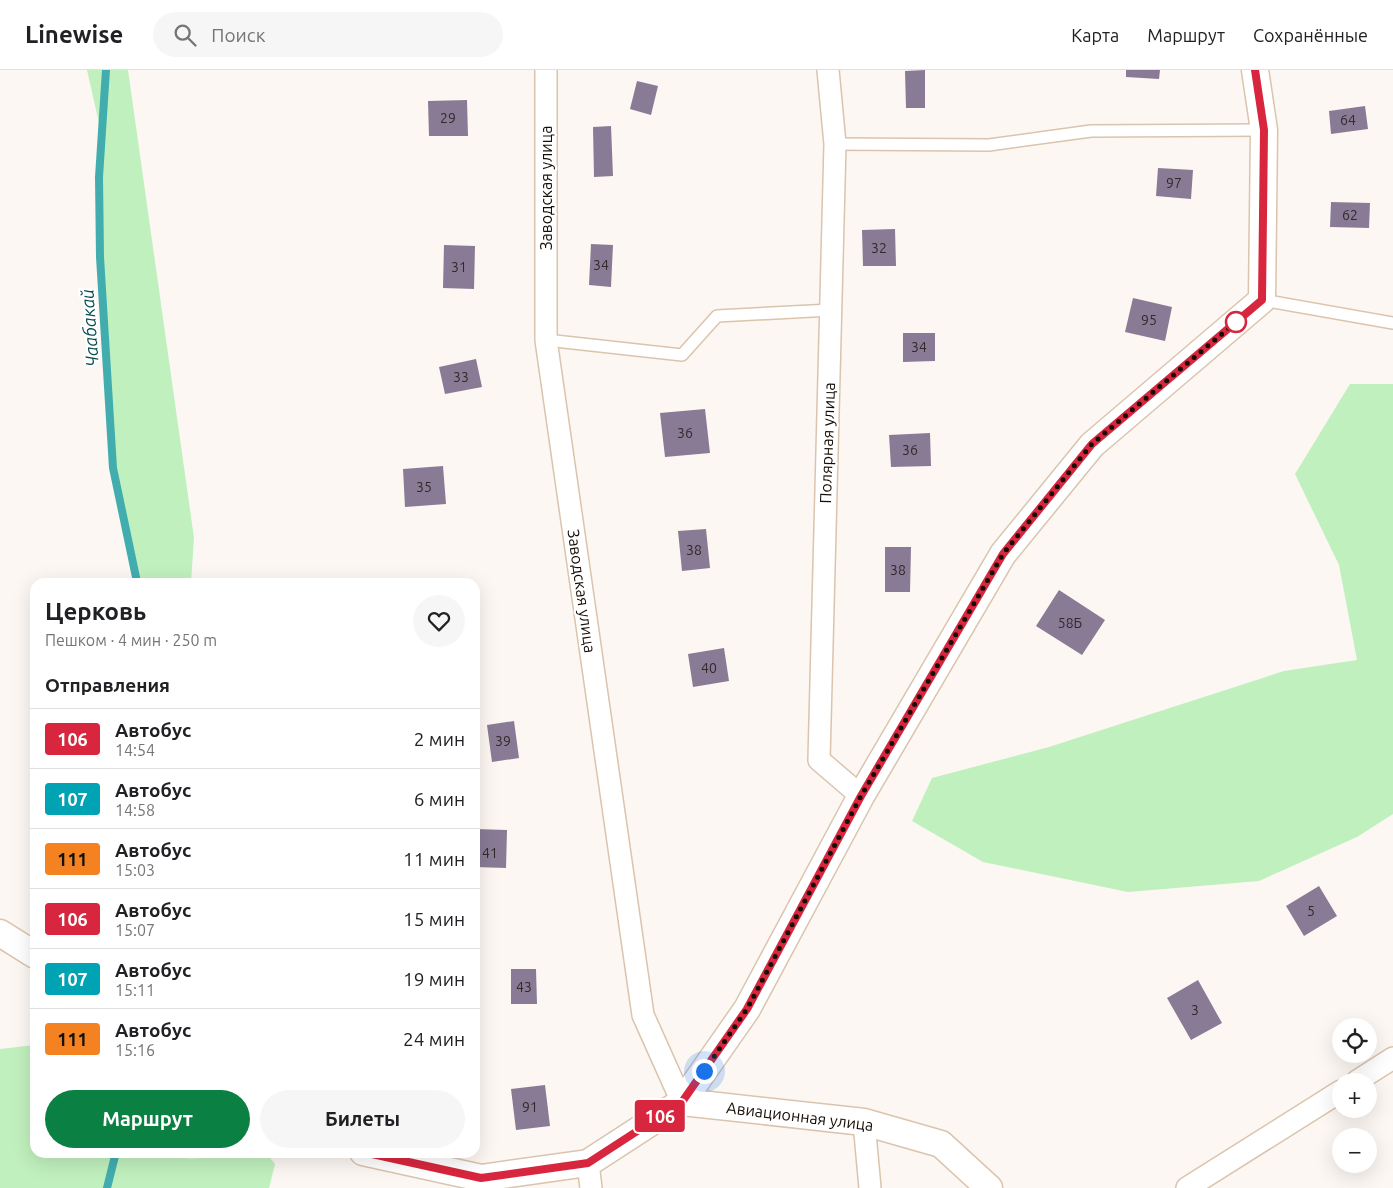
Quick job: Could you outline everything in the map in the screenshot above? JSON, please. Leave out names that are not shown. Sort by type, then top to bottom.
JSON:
[{"type":"street","name":"Заводская улица","points":[[546,70],[546,340],[643,1015],[682,1102]]},
{"type":"street","name":"Полярная улица","points":[[828,70],[835,144],[819,760],[861,796]]},
{"type":"street","points":[[390,1158],[481,1178],[588,1163],[682,1102],[747,1009],[861,796],[1003,554],[1092,444],[1262,300],[1264,130],[1255,70]]},
{"type":"street","points":[[0,933],[30,952]]},
{"type":"street","points":[[1370,1073],[1393,1058]]},
{"type":"street","points":[[1187,1188],[1332,1097]]},
{"type":"street","name":"Авиационная улица","points":[[682,1102],[864,1122],[941,1144],[989,1188]]},
{"type":"street","points":[[864,1122],[870,1188]]},
{"type":"street","points":[[588,1163],[591,1188]]},
{"type":"lane","points":[[835,144],[989,145],[1091,131],[1264,130]]},
{"type":"lane","points":[[1262,300],[1393,323]]},
{"type":"lane","points":[[546,340],[682,355],[717,316],[831,310]]},
{"type":"green space","points":[[87,70],[128,70],[194,538],[191,578],[136,578],[113,468],[100,257],[99,177],[101,132]]},
{"type":"green space","points":[[1350,384],[1393,384],[1393,814],[1357,837],[1259,881],[1128,892],[983,862],[912,821],[932,778],[1049,747],[1284,671],[1357,660],[1339,565],[1295,474]]},
{"type":"green space","points":[[30,1046],[30,1158],[270,1158],[275,1164],[269,1188],[0,1188],[0,1049]]},
{"type":"building","points":[[925,70],[925,108],[906,108],[905,71]]},
{"type":"building","points":[[1126,70],[1160,70],[1159,79],[1126,77]]},
{"type":"building","points":[[637,81],[658,86],[651,115],[630,109]]},
{"type":"building","points":[[467,100],[468,136],[429,136],[428,101]]},
{"type":"building","points":[[1365,106],[1368,129],[1331,134],[1329,111]]},
{"type":"building","points":[[611,126],[613,176],[594,177],[593,127]]},
{"type":"building","points":[[1158,168],[1193,170],[1191,199],[1156,196]]},
{"type":"building","points":[[1331,202],[1370,203],[1369,228],[1330,227]]},
{"type":"building","points":[[895,229],[896,266],[863,266],[862,230]]},
{"type":"building","points":[[591,244],[613,245],[611,287],[589,285]]},
{"type":"building","points":[[444,245],[475,246],[474,289],[443,288]]},
{"type":"building","points":[[1133,298],[1172,307],[1165,341],[1125,332]]},
{"type":"building","points":[[903,333],[935,333],[935,361],[903,362]]},
{"type":"building","points":[[476,359],[482,387],[445,394],[439,367]]},
{"type":"building","points":[[705,409],[710,453],[665,457],[660,413]]},
{"type":"building","points":[[930,433],[931,466],[891,467],[889,435]]},
{"type":"building","points":[[443,466],[446,504],[405,507],[403,469]]},
{"type":"building","points":[[706,529],[710,568],[682,571],[678,531]]},
{"type":"building","points":[[885,547],[911,547],[910,592],[885,592]]},
{"type":"building","points":[[1059,590],[1105,620],[1082,655],[1036,626]]},
{"type":"building","points":[[724,648],[729,681],[693,687],[688,654]]},
{"type":"building","points":[[514,721],[519,758],[492,762],[487,725]]},
{"type":"building","points":[[480,829],[507,830],[506,868],[480,867]]},
{"type":"building","points":[[1319,886],[1337,916],[1304,936],[1286,906]]},
{"type":"building","points":[[511,969],[536,969],[537,1004],[511,1004]]},
{"type":"building","points":[[1198,980],[1222,1023],[1191,1040],[1167,998]]},
{"type":"building","points":[[545,1085],[550,1126],[516,1130],[511,1089]]},
{"type":"waterway","name":"Чаабакай","points":[[106,70],[99,177],[100,257],[113,468],[136,578]]},
{"type":"waterway","name":"Чаабакай","points":[[107,1188],[114,1158]]},
{"type":"bus line","name":"106","points":[[390,1158],[481,1178],[588,1163],[682,1102],[747,1009],[861,796],[1003,554],[1092,444],[1262,300],[1264,130],[1255,70]]},
{"type":"route","points":[[704,1071],[747,1009],[861,796],[1003,554],[1092,444],[1236,322]]}]
